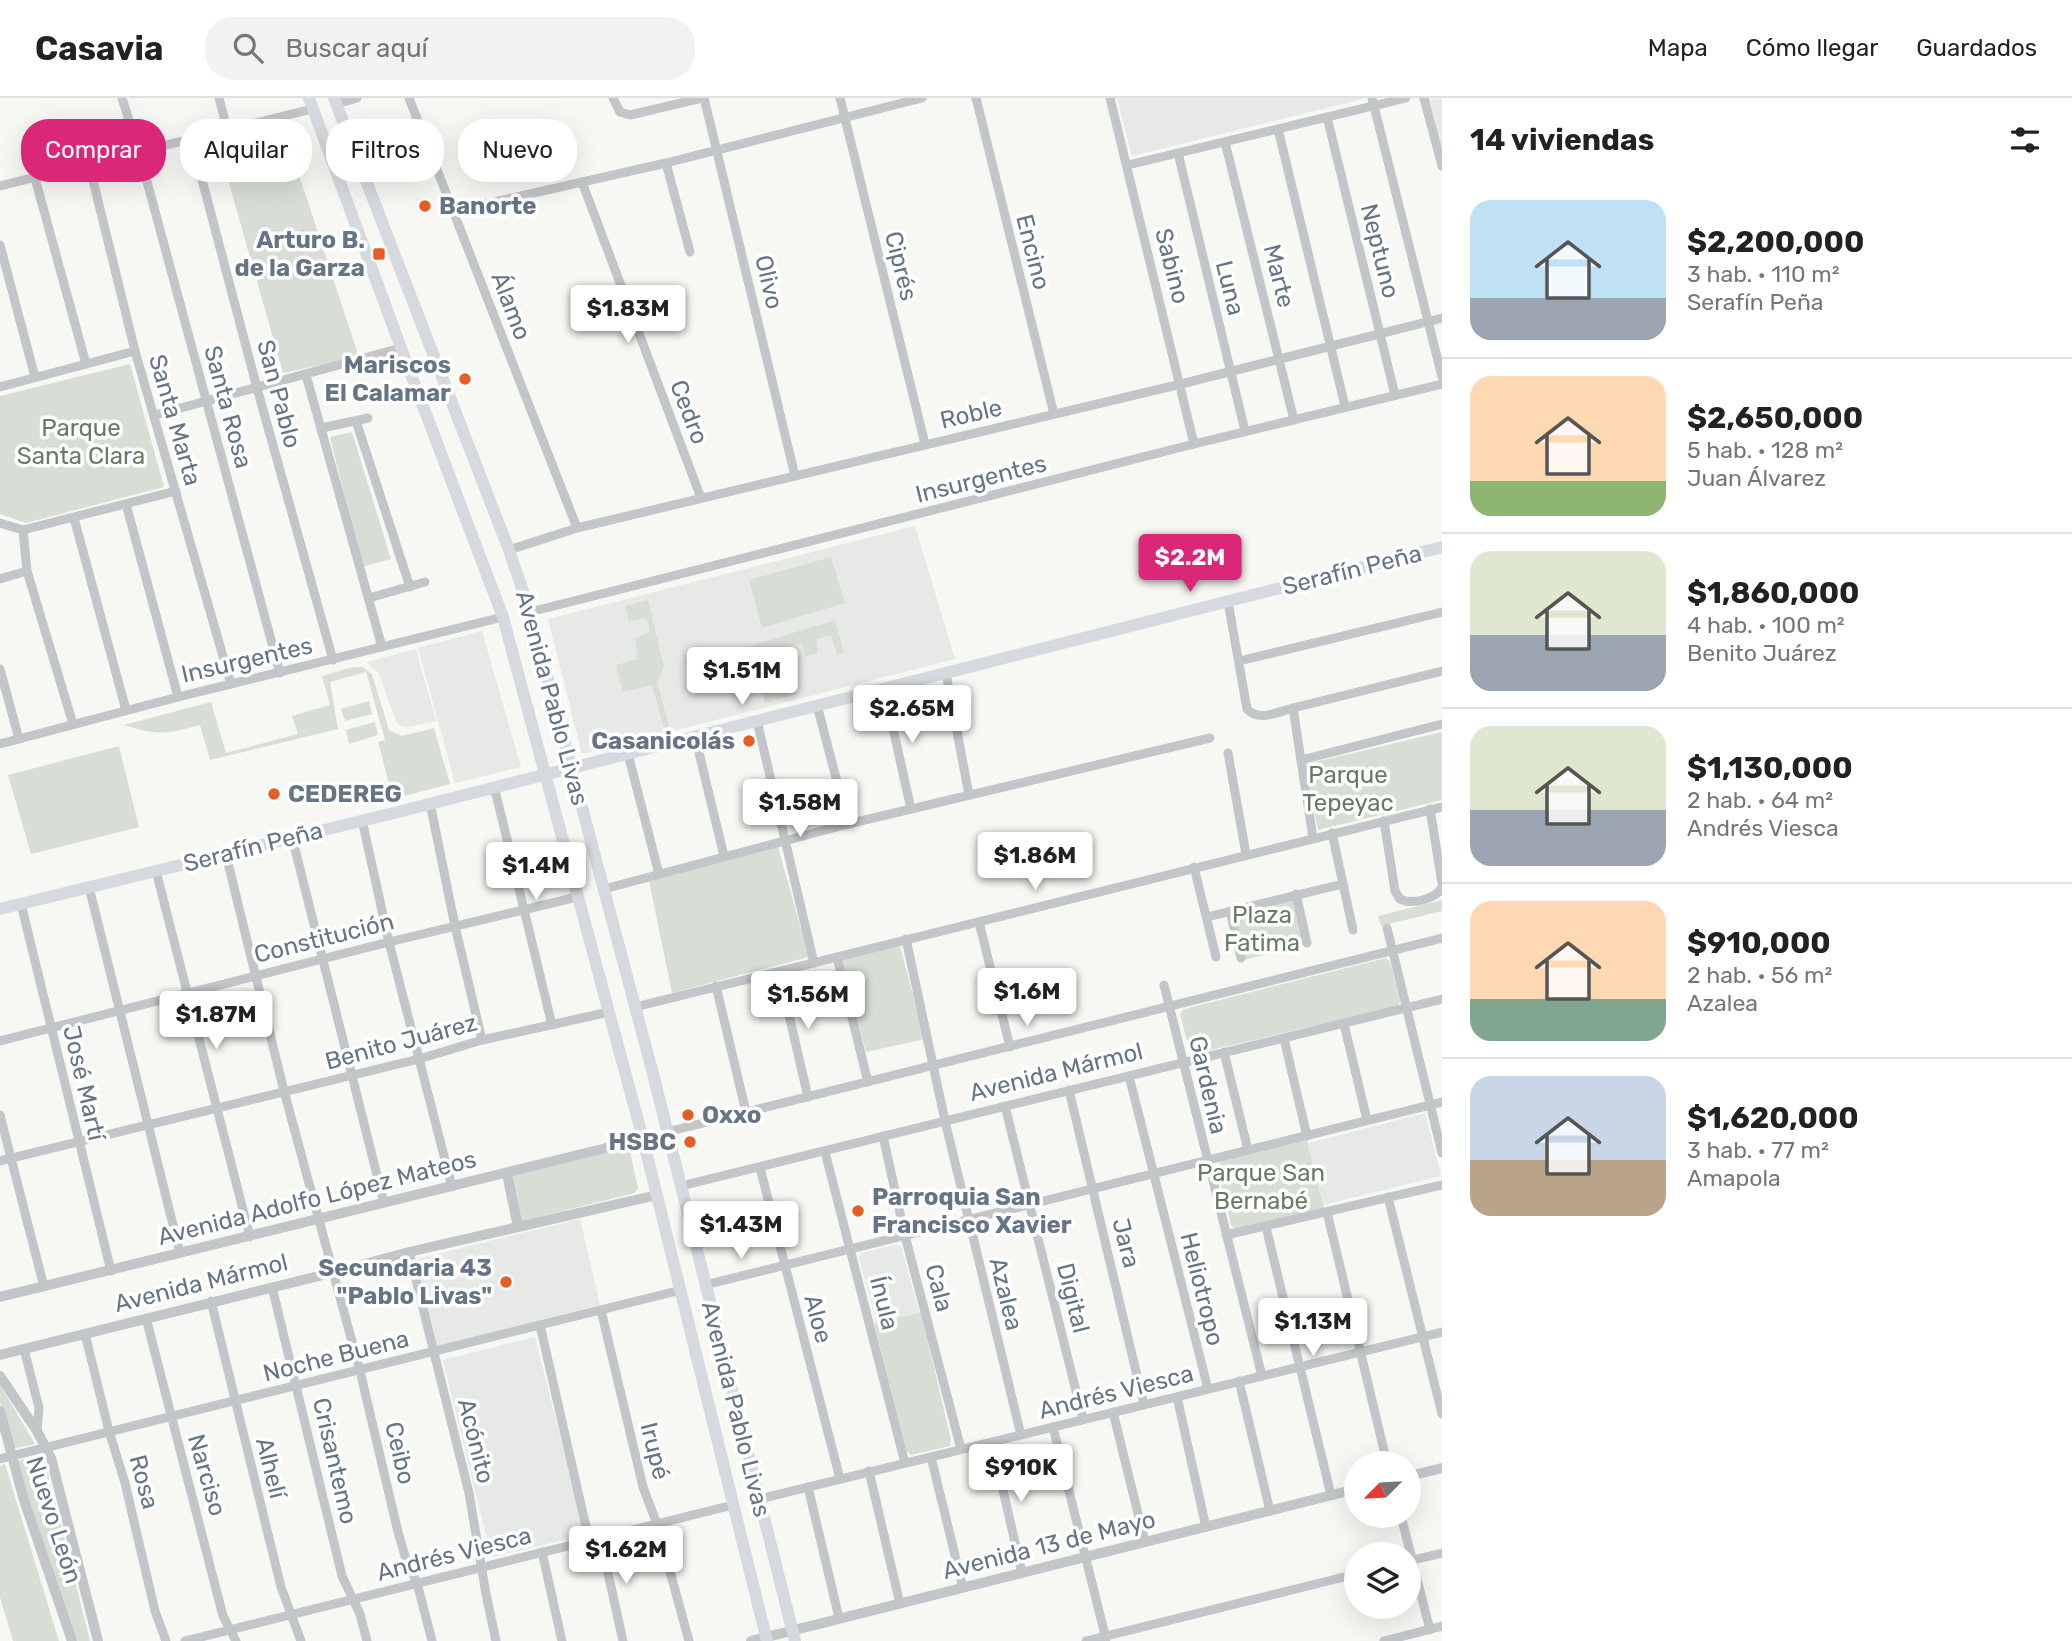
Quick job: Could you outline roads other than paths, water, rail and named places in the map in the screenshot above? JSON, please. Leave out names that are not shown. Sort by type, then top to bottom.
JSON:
[{"type":"main road","name":"Avenida Pablo Livas","points":[[335,101],[509,550],[530,612],[635,1007],[794,1636]]},
{"type":"main road","name":"Avenida Pablo Livas","points":[[311,103],[503,617],[643,1139],[767,1639]]},
{"type":"main road","name":"Serafín Peña","points":[[0,909],[226,855],[1442,547]]},
{"type":"street","name":"Santa Rosa","points":[[122,98],[129,119]]},
{"type":"street","points":[[219,98],[224,119]]},
{"type":"street","points":[[335,101],[357,98]]},
{"type":"street","name":"Álamo","points":[[409,98],[577,528]]},
{"type":"street","points":[[613,98],[620,112],[630,115],[703,98]]},
{"type":"street","name":"Olivo","points":[[703,98],[718,150],[794,476]]},
{"type":"street","name":"Ciprés","points":[[840,98],[925,444]]},
{"type":"street","points":[[454,211],[666,163],[922,98]]},
{"type":"street","name":"Encino","points":[[976,98],[1054,414]]},
{"type":"street","name":"Sabino","points":[[1110,98],[1194,444]]},
{"type":"street","points":[[1128,165],[1327,117],[1373,102],[1406,98]]},
{"type":"street","points":[[1424,98],[1442,166]]},
{"type":"street","points":[[1373,102],[1442,377]]},
{"type":"street","points":[[259,119],[311,103]]},
{"type":"street","name":"Neptuno","points":[[1327,117],[1395,395]]},
{"type":"street","points":[[1278,129],[1345,406]]},
{"type":"street","name":"Marte","points":[[1225,142],[1294,420]]},
{"type":"street","name":"Luna","points":[[1178,153],[1245,431]]},
{"type":"street","points":[[666,163],[690,251]]},
{"type":"street","points":[[0,186],[21,181]]},
{"type":"street","points":[[36,182],[86,364]]},
{"type":"street","name":"Santa Marta","points":[[93,182],[135,351],[231,684]]},
{"type":"street","name":"Santa Rosa","points":[[147,182],[280,673]]},
{"type":"street","name":"San Pablo","points":[[203,182],[257,388],[334,660]]},
{"type":"street","name":"Cedro","points":[[582,182],[701,498]]},
{"type":"street","points":[[0,245],[36,377]]},
{"type":"street","name":"Roble","points":[[509,550],[577,528],[1181,384],[1442,318]]},
{"type":"street","points":[[155,415],[401,348]]},
{"type":"street","points":[[0,387],[135,351]]},
{"type":"street","points":[[306,375],[382,647]]},
{"type":"street","name":"Insurgentes","points":[[530,612],[1345,406],[1442,384]]},
{"type":"street","points":[[322,428],[368,418]]},
{"type":"street","points":[[356,421],[410,587]]},
{"type":"street","points":[[0,523],[23,530],[176,491]]},
{"type":"street","points":[[126,504],[178,697]]},
{"type":"street","points":[[74,518],[126,710]]},
{"type":"street","points":[[23,530],[27,571],[73,724]]},
{"type":"street","points":[[0,579],[27,571]]},
{"type":"street","points":[[369,598],[425,582]]},
{"type":"street","points":[[1228,601],[1245,703],[1251,713],[1263,716],[1442,671]]},
{"type":"street","points":[[1239,662],[1442,612]]},
{"type":"street","name":"Insurgentes","points":[[0,744],[126,710],[503,617]]},
{"type":"street","points":[[0,669],[19,739]]},
{"type":"street","points":[[946,673],[969,795]]},
{"type":"street","points":[[884,688],[911,809]]},
{"type":"street","points":[[817,705],[848,824]]},
{"type":"street","points":[[1293,708],[1313,838]]},
{"type":"street","points":[[757,721],[814,963]]},
{"type":"street","points":[[1301,760],[1442,724]]},
{"type":"street","points":[[695,736],[724,856]]},
{"type":"street","points":[[604,890],[848,824],[1210,738]]},
{"type":"street","points":[[1228,753],[1246,854]]},
{"type":"street","points":[[628,754],[659,874]]},
{"type":"street","points":[[494,786],[552,1025]]},
{"type":"street","points":[[430,803],[482,1040]]},
{"type":"street","points":[[635,1007],[1442,807]]},
{"type":"street","points":[[1384,821],[1395,891],[1400,899],[1405,902],[1435,896],[1442,885],[1430,809]]},
{"type":"street","points":[[362,820],[388,942],[452,1187]]},
{"type":"street","points":[[1332,833],[1353,930]]},
{"type":"street","points":[[292,837],[384,1203]]},
{"type":"street","name":"Ceibo","points":[[226,855],[254,976],[317,1220],[335,1272],[398,1532],[417,1583],[432,1641]]},
{"type":"street","points":[[1194,867],[1216,957]]},
{"type":"street","points":[[156,871],[250,1237]]},
{"type":"street","points":[[1207,917],[1343,884]]},
{"type":"street","points":[[89,887],[180,1253]]},
{"type":"street","points":[[1296,894],[1307,943]]},
{"type":"street","name":"Constitución","points":[[0,1041],[388,942],[578,897]]},
{"type":"street","name":"José Martí","points":[[21,904],[77,1142],[111,1271]]},
{"type":"street","points":[[1230,911],[1241,958]]},
{"type":"street","points":[[979,922],[1010,1047]]},
{"type":"street","points":[[1387,928],[1442,1153]]},
{"type":"street","points":[[667,1132],[1442,938]]},
{"type":"street","name":"Azalea","points":[[906,939],[945,1121],[1021,1435]]},
{"type":"street","points":[[837,957],[868,1082]]},
{"type":"street","points":[[779,972],[808,1097]]},
{"type":"street","name":"Gardenia","points":[[1164,985],[1262,1376]]},
{"type":"street","points":[[716,986],[746,1112]]},
{"type":"street","name":"Avenida Mármol","points":[[681,1186],[1442,999]]},
{"type":"street","name":"Benito Juárez","points":[[5,1159],[419,1059],[482,1040],[609,1012]]},
{"type":"street","points":[[1344,1024],[1367,1120]]},
{"type":"street","points":[[1284,1038],[1307,1136]]},
{"type":"street","points":[[1224,1052],[1248,1150]]},
{"type":"street","name":"Heliotropo","points":[[1129,1076],[1208,1389]]},
{"type":"street","name":"Jara","points":[[1069,1090],[1144,1405]]},
{"type":"street","points":[[705,1285],[1442,1102]]},
{"type":"street","name":"Digital","points":[[1005,1106],[1083,1419]]},
{"type":"street","points":[[0,1115],[5,1159],[44,1287]]},
{"type":"street","name":"Cala","points":[[883,1136],[905,1236],[961,1449]]},
{"type":"street","name":"Avenida Adolfo López Mateos","points":[[0,1297],[643,1139]]},
{"type":"street","name":"Ínula","points":[[825,1152],[905,1463]]},
{"type":"street","name":"Aloe","points":[[760,1168],[840,1479]]},
{"type":"street","points":[[507,1174],[518,1227]]},
{"type":"street","points":[[1226,1235],[1442,1185]]},
{"type":"street","name":"Avenida Mármol","points":[[0,1355],[409,1252],[657,1195]]},
{"type":"street","points":[[1388,1197],[1442,1414]]},
{"type":"street","points":[[1327,1212],[1384,1451]]},
{"type":"street","points":[[1266,1227],[1331,1495]]},
{"type":"street","name":"Acónito","points":[[409,1252],[469,1493],[496,1641]]},
{"type":"street","name":"Crisantemo","points":[[272,1287],[342,1576],[360,1614],[367,1641]]},
{"type":"street","name":"Noche Buena","points":[[6,1457],[681,1290]]},
{"type":"street","name":"Alhelí","points":[[211,1301],[281,1587],[301,1641]]},
{"type":"street","name":"Irupé","points":[[601,1310],[643,1487],[657,1524],[689,1641]]},
{"type":"street","name":"Narciso","points":[[146,1318],[170,1416],[195,1500],[220,1607],[236,1641]]},
{"type":"street","points":[[540,1325],[589,1540]]},
{"type":"street","name":"Andrés Viesca","points":[[759,1499],[1442,1332]]},
{"type":"street","name":"Rosa","points":[[85,1334],[108,1431],[125,1483],[155,1611],[166,1641]]},
{"type":"street","name":"Nuevo León","points":[[24,1349],[39,1408],[37,1431]]},
{"type":"street","name":"Nuevo León","points":[[0,1376],[47,1447],[56,1472],[98,1641]]},
{"type":"street","points":[[1239,1381],[1270,1511]]},
{"type":"street","points":[[1177,1397],[1206,1527]]},
{"type":"street","name":"Nuevo León","points":[[0,1411],[6,1457],[72,1641]]},
{"type":"street","points":[[1113,1412],[1146,1542]]},
{"type":"street","points":[[1053,1427],[1106,1639]]},
{"type":"street","points":[[992,1442],[1022,1573]]},
{"type":"street","points":[[931,1457],[963,1588]]},
{"type":"street","points":[[1421,1473],[1442,1468]]},
{"type":"street","points":[[869,1472],[900,1604]]},
{"type":"street","points":[[808,1487],[839,1618]]},
{"type":"street","name":"Avenida 13 de Mayo","points":[[751,1641],[794,1636],[839,1618],[1344,1492]]},
{"type":"street","name":"Andrés Viesca","points":[[185,1641],[733,1505]]},
{"type":"street","points":[[600,1537],[623,1641]]},
{"type":"street","points":[[542,1552],[562,1641]]},
{"type":"street","points":[[1421,1558],[1442,1553]]},
{"type":"street","points":[[1086,1641],[1106,1639],[1344,1577]]},
{"type":"street","points":[[1421,1597],[1430,1630]]},
{"type":"street","points":[[1384,1641],[1411,1638],[1442,1626]]},
{"type":"place","name":"Banorte","points":[[425,206]]},
{"type":"place","name":"Arturo B. de la Garza","points":[[379,254]]},
{"type":"place","name":"Mariscos El Calamar","points":[[465,379]]},
{"type":"place","name":"Casanicolás","points":[[749,741]]},
{"type":"place","name":"CEDEREG","points":[[274,794]]},
{"type":"place","name":"Oxxo","points":[[688,1115]]},
{"type":"place","name":"HSBC","points":[[690,1142]]},
{"type":"place","name":"Parroquia San Francisco Xavier","points":[[858,1211]]},
{"type":"place","name":"Secundaria 43 \"Pablo Livas\"","points":[[506,1282]]},
{"type":"park label","name":"Parque Santa Clara","points":[[81,442]]},
{"type":"park label","name":"Parque Tepeyac","points":[[1348,789]]},
{"type":"park label","name":"Plaza Fatima","points":[[1262,929]]},
{"type":"park label","name":"Parque San Bernabé","points":[[1261,1187]]}]
